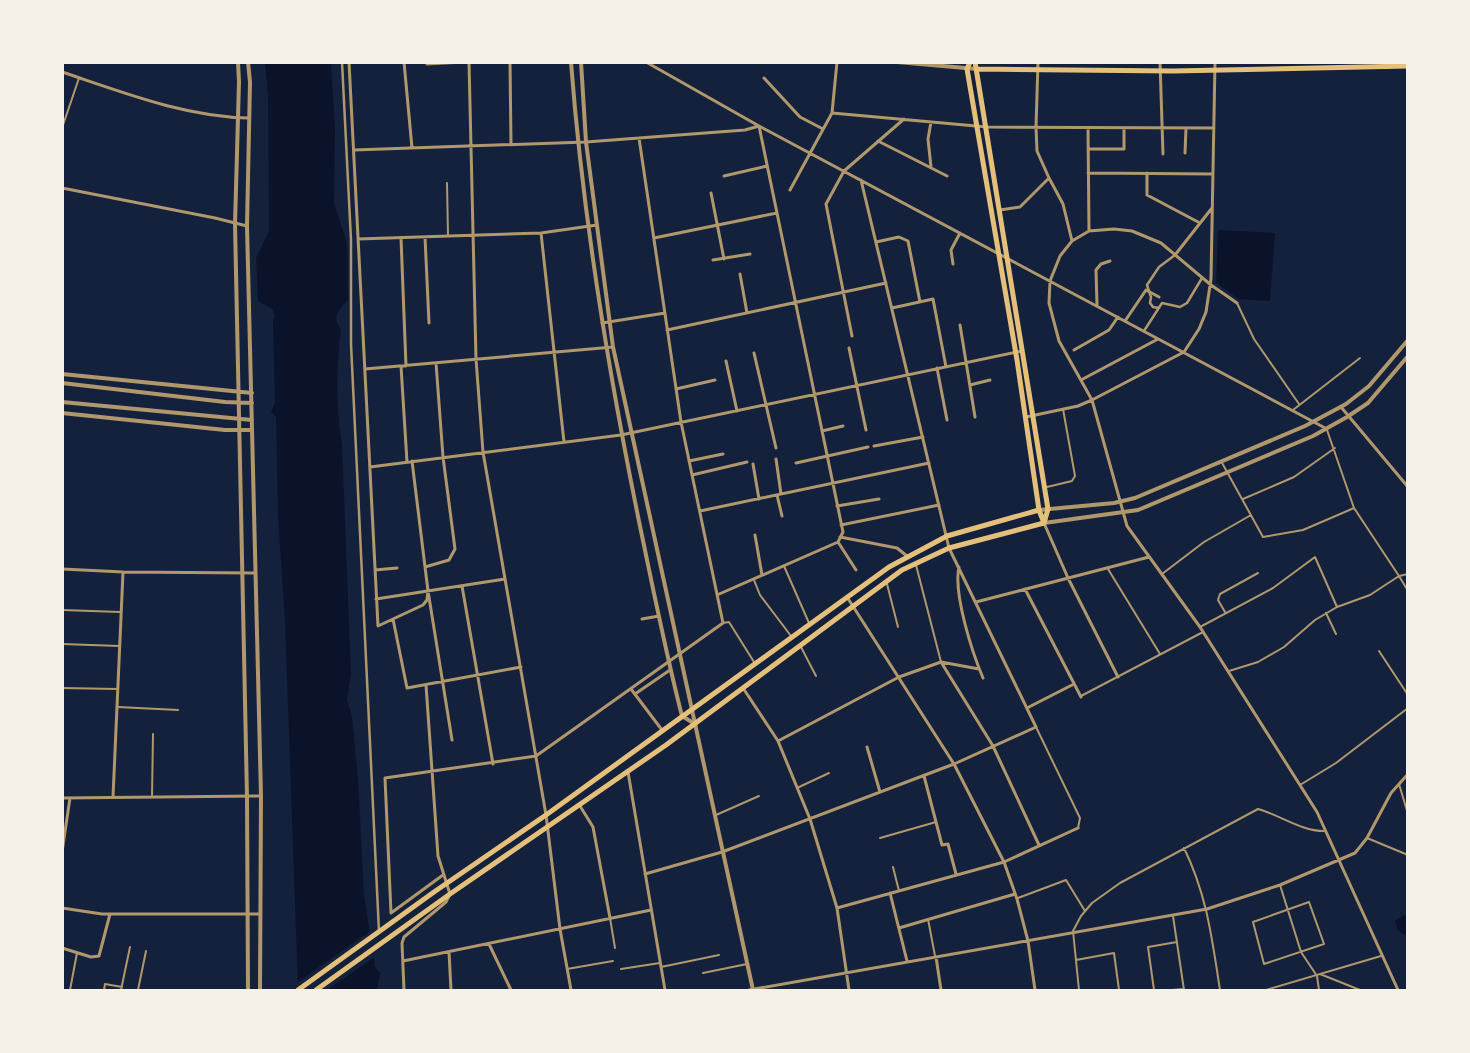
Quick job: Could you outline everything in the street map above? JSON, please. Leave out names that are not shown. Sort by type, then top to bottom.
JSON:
[{"type":"main road","points":[[970,62],[967,69],[1026,417],[1039,510],[1044,523]]},
{"type":"main road","points":[[975,62],[1048,509],[1044,523]]},
{"type":"main road","points":[[977,69],[1161,72],[1335,65],[1408,66]]},
{"type":"main road","points":[[298,990],[907,556],[947,536],[1039,510]]},
{"type":"main road","points":[[316,990],[450,894],[548,829],[695,724],[886,581],[916,562],[949,548],[1044,523]]},
{"type":"street","points":[[238,62],[235,224],[248,797],[248,990]]},
{"type":"street","points":[[248,62],[247,226],[261,796],[260,990]]},
{"type":"street","points":[[342,62],[351,240],[351,344],[380,933]]},
{"type":"street","points":[[349,62],[378,626],[423,605],[427,600],[428,591]]},
{"type":"street","points":[[404,62],[412,148]]},
{"type":"street","points":[[427,64],[464,62]]},
{"type":"street","points":[[469,62],[473,145],[476,359],[483,452],[546,815],[560,929],[571,990]]},
{"type":"street","points":[[510,62],[511,144]]},
{"type":"street","points":[[571,62],[577,142],[588,226],[605,348],[621,435],[668,663],[682,716],[695,724]]},
{"type":"street","points":[[581,62],[586,142],[613,347],[679,655],[693,708],[714,816],[748,964],[752,990],[906,961],[1207,909],[1280,884],[1340,861],[1354,853],[1368,838],[1381,810],[1408,774]]},
{"type":"street","points":[[646,62],[759,126],[1327,429]]},
{"type":"street","points":[[790,190],[832,113],[837,62]]},
{"type":"street","points":[[897,62],[977,69]]},
{"type":"street","points":[[1038,62],[1037,151],[1063,204],[1072,241]]},
{"type":"street","points":[[1160,62],[1163,154]]},
{"type":"street","points":[[1026,417],[1092,400],[1184,352],[1206,312],[1211,285],[1215,62]]},
{"type":"street","points":[[62,72],[146,100],[222,118],[249,118]]},
{"type":"street","points":[[764,78],[800,117],[823,129]]},
{"type":"street","points":[[832,113],[987,127],[1214,128]]},
{"type":"street","points":[[852,336],[826,204],[844,171],[904,119]]},
{"type":"street","points":[[931,122],[928,139],[931,168]]},
{"type":"street","points":[[354,150],[586,142],[745,130],[759,126]]},
{"type":"street","points":[[717,594],[838,542],[843,532],[759,126]]},
{"type":"street","points":[[1088,128],[1089,231]]},
{"type":"street","points":[[1088,149],[1124,149],[1124,128]]},
{"type":"street","points":[[1185,153],[1186,128]]},
{"type":"street","points":[[442,875],[391,913],[384,778],[493,764],[536,756],[723,623],[681,422],[639,138]]},
{"type":"street","points":[[878,141],[948,176]]},
{"type":"street","points":[[724,176],[767,166]]},
{"type":"street","points":[[1088,173],[1213,174]]},
{"type":"street","points":[[1147,173],[1147,195],[1200,224]]},
{"type":"street","points":[[1000,210],[1020,206],[1049,178]]},
{"type":"street","points":[[645,874],[722,852],[810,819],[954,764],[1036,727],[949,548],[861,180]]},
{"type":"street","points":[[62,188],[216,218],[247,226]]},
{"type":"street","points":[[711,193],[724,259]]},
{"type":"street","points":[[1159,308],[1150,303],[1151,297],[1147,285],[1159,268],[1175,255],[1212,208]]},
{"type":"street","points":[[654,238],[777,213]]},
{"type":"street","points":[[358,240],[541,233],[597,225]]},
{"type":"street","points":[[1237,304],[1160,243],[1132,231],[1114,229],[1089,231],[1072,241],[1060,256],[1050,281],[1049,303],[1059,341],[1092,400],[1128,526],[1200,627],[1317,812],[1398,990]]},
{"type":"street","points":[[541,233],[556,352],[564,442]]},
{"type":"street","points":[[954,264],[950,250],[960,233]]},
{"type":"street","points":[[424,237],[429,323]]},
{"type":"street","points":[[876,242],[899,237],[908,241],[920,302]]},
{"type":"street","points":[[401,238],[406,366]]},
{"type":"street","points":[[713,260],[750,254]]},
{"type":"street","points":[[1097,306],[1096,270],[1101,264],[1110,260]]},
{"type":"street","points":[[740,274],[747,313]]},
{"type":"street","points":[[1144,331],[1162,304],[1180,307],[1187,303],[1202,278]]},
{"type":"street","points":[[667,330],[886,283]]},
{"type":"street","points":[[1125,321],[1146,290],[1160,297]]},
{"type":"street","points":[[892,308],[933,299],[946,367]]},
{"type":"street","points":[[602,323],[665,313]]},
{"type":"street","points":[[1074,350],[1109,330],[1118,318]]},
{"type":"street","points":[[960,324],[975,417]]},
{"type":"street","points":[[1081,380],[1158,339]]},
{"type":"street","points":[[1039,510],[1121,502],[1135,498],[1314,422],[1341,407],[1369,386],[1408,340]]},
{"type":"street","points":[[365,370],[613,347]]},
{"type":"street","points":[[849,348],[866,430]]},
{"type":"street","points":[[370,467],[621,435],[1022,350]]},
{"type":"street","points":[[754,353],[776,448]]},
{"type":"street","points":[[1118,677],[1068,578],[1044,523],[1138,510],[1327,429],[1368,403],[1408,356]]},
{"type":"street","points":[[726,361],[737,411]]},
{"type":"street","points":[[425,566],[449,560],[455,549],[443,457],[436,363]]},
{"type":"street","points":[[400,366],[408,462]]},
{"type":"street","points":[[937,368],[947,420]]},
{"type":"street","points":[[62,374],[252,393]]},
{"type":"street","points":[[676,390],[715,380]]},
{"type":"street","points":[[970,385],[990,380]]},
{"type":"street","points":[[62,383],[252,403]]},
{"type":"street","points":[[62,402],[252,420]]},
{"type":"street","points":[[1341,407],[1407,485]]},
{"type":"street","points":[[62,412],[252,430]]},
{"type":"street","points":[[822,430],[843,426]]},
{"type":"street","points":[[874,446],[923,437]]},
{"type":"street","points":[[796,463],[868,447]]},
{"type":"street","points":[[689,461],[723,454]]},
{"type":"street","points":[[776,459],[781,494]]},
{"type":"street","points":[[412,461],[428,591],[452,740]]},
{"type":"street","points":[[692,475],[747,462]]},
{"type":"street","points":[[700,511],[929,463]]},
{"type":"street","points":[[754,464],[759,499]]},
{"type":"street","points":[[777,496],[782,516]]},
{"type":"street","points":[[837,506],[879,500]]},
{"type":"street","points":[[841,525],[939,505]]},
{"type":"street","points":[[755,535],[762,575]]},
{"type":"street","points":[[840,537],[897,548],[907,556]]},
{"type":"street","points":[[838,542],[856,570]]},
{"type":"street","points":[[976,602],[1149,557]]},
{"type":"street","points":[[959,567],[957,582],[970,639],[983,678]]},
{"type":"street","points":[[375,570],[397,568]]},
{"type":"street","points":[[62,569],[123,572],[255,573]]},
{"type":"street","points":[[113,796],[123,572]]},
{"type":"street","points":[[376,600],[505,579]]},
{"type":"street","points":[[462,586],[493,764]]},
{"type":"street","points":[[1026,589],[1081,697]]},
{"type":"street","points":[[847,598],[854,606],[954,764],[1004,862],[1017,898],[1028,941],[1035,990]]},
{"type":"street","points":[[642,619],[659,616]]},
{"type":"street","points":[[393,619],[407,688],[521,667]]},
{"type":"street","points":[[778,741],[899,677],[941,662],[979,669]]},
{"type":"street","points":[[941,662],[993,746],[1038,845]]},
{"type":"street","points":[[635,694],[670,670]]},
{"type":"street","points":[[1027,708],[1074,684]]},
{"type":"street","points":[[404,990],[402,943],[404,937],[446,902],[450,894],[442,875],[438,856],[426,685]]},
{"type":"street","points":[[743,687],[778,741],[810,819],[837,908],[849,990]]},
{"type":"street","points":[[631,689],[662,730]]},
{"type":"street","points":[[867,748],[880,792]]},
{"type":"street","points":[[628,772],[665,990]]},
{"type":"street","points":[[924,776],[942,845],[948,844],[956,874]]},
{"type":"street","points":[[62,798],[261,796]]},
{"type":"street","points":[[62,852],[70,798]]},
{"type":"street","points":[[580,806],[593,827],[610,918]]},
{"type":"street","points":[[837,908],[1004,862],[1078,828]]},
{"type":"street","points":[[890,893],[906,961]]},
{"type":"street","points":[[899,928],[1015,894]]},
{"type":"street","points":[[62,908],[110,914],[260,914]]},
{"type":"street","points":[[403,962],[651,910]]},
{"type":"street","points":[[62,948],[91,957],[99,956],[110,914]]},
{"type":"street","points":[[488,944],[511,990]]},
{"type":"street","points":[[449,952],[450,990]]},
{"type":"street","points":[[936,956],[941,990]]},
{"type":"lane","points":[[62,128],[79,77]]},
{"type":"lane","points":[[447,183],[448,236]]},
{"type":"lane","points":[[1237,304],[1254,339],[1299,404]]},
{"type":"lane","points":[[1292,410],[1360,358]]},
{"type":"lane","points":[[1044,488],[1072,480],[1075,476],[1063,409]]},
{"type":"lane","points":[[1327,429],[1354,508],[1408,591]]},
{"type":"lane","points":[[1243,499],[1294,478],[1334,448]]},
{"type":"lane","points":[[1221,460],[1263,537],[1303,530],[1354,508]]},
{"type":"lane","points":[[1162,574],[1204,542],[1251,515]]},
{"type":"lane","points":[[1200,627],[1273,588],[1315,557],[1337,607]]},
{"type":"lane","points":[[916,562],[941,662]]},
{"type":"lane","points":[[784,566],[810,625]]},
{"type":"lane","points":[[1108,569],[1160,654]]},
{"type":"lane","points":[[1225,612],[1218,600],[1220,594],[1258,572]]},
{"type":"lane","points":[[1227,671],[1258,662],[1284,647],[1305,627],[1326,613],[1370,595],[1399,576],[1408,574]]},
{"type":"lane","points":[[753,579],[760,595],[793,638]]},
{"type":"lane","points":[[886,581],[898,627]]},
{"type":"lane","points":[[62,610],[122,612]]},
{"type":"lane","points":[[1326,613],[1336,634]]},
{"type":"lane","points":[[723,623],[729,622],[756,664]]},
{"type":"lane","points":[[1081,697],[1203,632]]},
{"type":"lane","points":[[62,644],[120,646]]},
{"type":"lane","points":[[800,646],[816,676]]},
{"type":"lane","points":[[1379,651],[1408,695]]},
{"type":"lane","points":[[62,688],[118,689]]},
{"type":"lane","points":[[117,707],[178,710]]},
{"type":"lane","points":[[1300,785],[1336,763],[1408,708]]},
{"type":"lane","points":[[1036,727],[1080,818],[1078,828]]},
{"type":"lane","points":[[152,797],[153,734]]},
{"type":"lane","points":[[797,788],[829,773]]},
{"type":"lane","points":[[1399,784],[1408,814]]},
{"type":"lane","points":[[714,816],[759,796]]},
{"type":"lane","points":[[1079,990],[1073,932],[1085,911],[1101,896],[1120,883],[1258,810],[1281,817],[1314,831],[1326,831]]},
{"type":"lane","points":[[880,838],[936,822]]},
{"type":"lane","points":[[1368,838],[1408,855]]},
{"type":"lane","points":[[1184,848],[1197,874],[1207,909],[1220,990]]},
{"type":"lane","points":[[893,867],[899,891]]},
{"type":"lane","points":[[1017,898],[1066,880],[1085,911]]},
{"type":"lane","points":[[1280,884],[1301,952],[1317,976],[1318,990]]},
{"type":"lane","points":[[1309,902],[1324,944],[1264,964],[1253,922],[1288,910],[1309,902]]},
{"type":"lane","points":[[1170,990],[1184,990],[1173,915]]},
{"type":"lane","points":[[610,918],[615,948]]},
{"type":"lane","points":[[928,919],[936,956]]},
{"type":"lane","points":[[1154,990],[1148,947],[1178,942]]},
{"type":"lane","points":[[121,990],[130,947]]},
{"type":"lane","points":[[138,990],[146,951]]},
{"type":"lane","points":[[70,990],[77,953]]},
{"type":"lane","points":[[1076,960],[1114,953],[1119,990]]},
{"type":"lane","points":[[621,969],[661,965],[720,955]]},
{"type":"lane","points":[[1266,990],[1383,955]]},
{"type":"lane","points":[[568,970],[613,961]]},
{"type":"lane","points":[[703,973],[748,964]]},
{"type":"lane","points":[[1320,974],[1360,990]]},
{"type":"lane","points":[[104,990],[104,984],[122,987]]},
{"type":"water","points":[[265,63],[331,63],[335,128],[334,203],[347,243],[348,300],[339,310],[336,317],[341,329],[338,358],[338,401],[342,445],[351,674],[347,700],[352,716],[358,779],[364,895],[375,967],[380,973],[377,990],[298,990],[285,621],[278,516],[276,417],[271,412],[275,403],[273,321],[275,315],[272,309],[258,301],[256,258],[269,231],[268,95]]},
{"type":"water","points":[[1218,230],[1275,233],[1270,301],[1238,299],[1216,282]]},
{"type":"water","points":[[1404,915],[1407,917],[1407,936],[1398,931],[1395,921]]},
{"type":"pier","points":[[372,930],[376,956],[327,990],[296,990],[295,984]]}]
